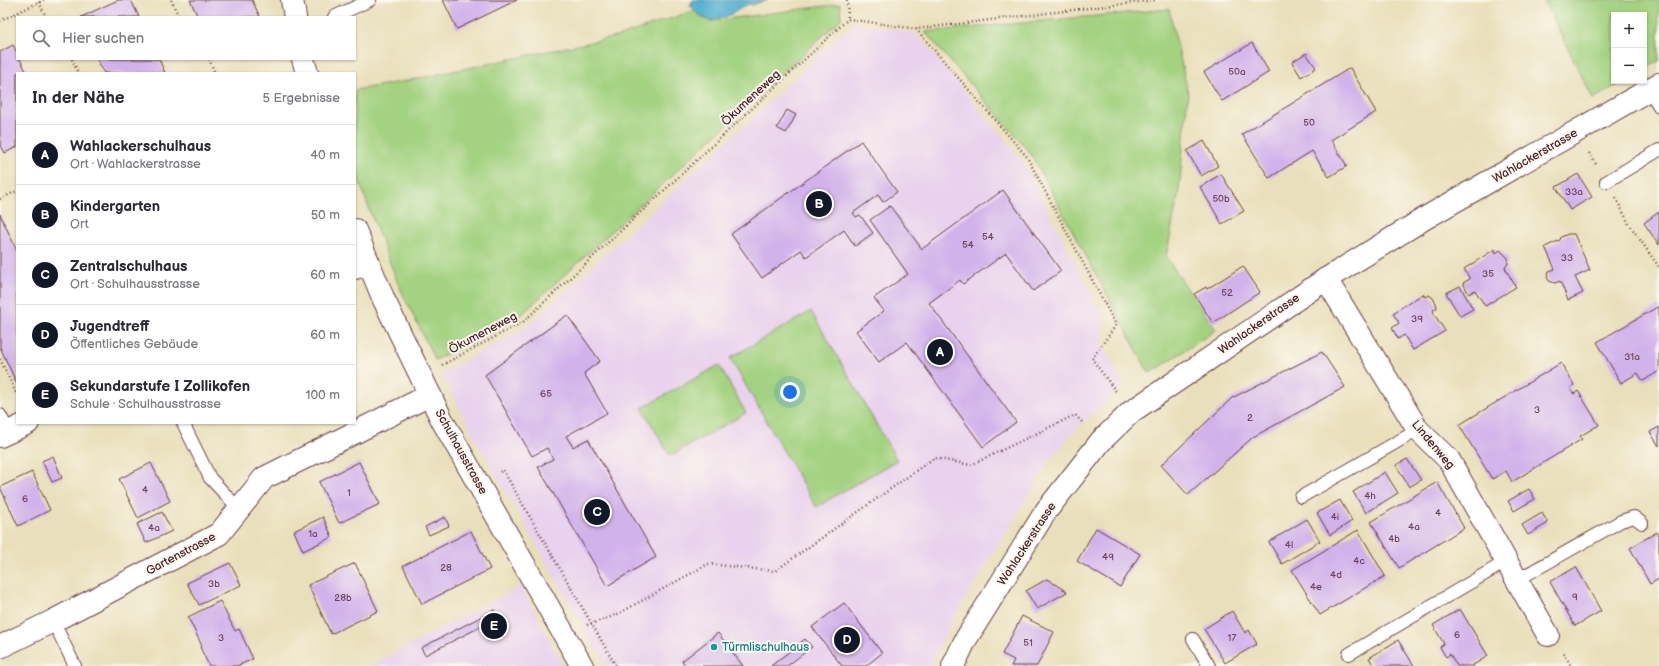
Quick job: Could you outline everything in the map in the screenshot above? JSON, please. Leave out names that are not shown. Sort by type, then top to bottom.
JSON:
[{"type":"street","points":[[303,60],[307,72]]},
{"type":"street","name":"Wahlackerstrasse","points":[[953,666],[966,639],[1046,511],[1100,441],[1131,412],[1326,279],[1427,217],[1656,93]]},
{"type":"street","name":"Schulhausstrasse","points":[[356,235],[362,265],[384,300],[442,420],[582,666]]},
{"type":"street","name":"Lindenweg","points":[[1326,279],[1418,430],[1449,460],[1548,635]]},
{"type":"street","name":"Gartenstrasse","points":[[0,647],[54,621],[219,534],[264,478],[430,395]]},
{"type":"lane","points":[[336,16],[370,0]]},
{"type":"lane","points":[[1606,182],[1659,150]]},
{"type":"lane","points":[[183,424],[210,478],[239,510]]},
{"type":"lane","points":[[1301,497],[1418,430]]},
{"type":"lane","points":[[1517,580],[1621,520],[1634,517],[1642,523]]},
{"type":"lane","points":[[1349,654],[1506,561]]},
{"type":"lane","points":[[54,621],[75,666]]},
{"type":"lane","points":[[1193,639],[1209,666]]},
{"type":"path","points":[[0,21],[44,0]]},
{"type":"path","points":[[171,0],[179,16]]},
{"type":"path","points":[[847,0],[848,19],[916,29],[1155,0]]},
{"type":"path","points":[[39,2],[46,16]]},
{"type":"path","name":"Ökumeneweg","points":[[421,376],[523,322],[848,19]]},
{"type":"path","points":[[916,29],[1027,157],[1116,325],[1092,359],[1131,412]]},
{"type":"path","points":[[72,60],[78,72]]},
{"type":"path","points":[[209,60],[214,71]]},
{"type":"path","points":[[0,199],[16,191]]},
{"type":"path","points":[[0,359],[16,393]]},
{"type":"path","points":[[566,637],[591,622],[616,615],[708,564],[775,571],[934,458],[971,465],[1076,415],[1086,426]]},
{"type":"path","points":[[478,485],[503,470],[616,666]]},
{"type":"shaded area","points":[[854,23],[916,33],[1022,160],[1103,316],[1103,344],[1124,385],[1075,430],[1049,461],[949,627],[929,666],[606,666],[483,452],[441,374],[527,327]]},
{"type":"shaded area","points":[[521,586],[563,666],[369,666]]},
{"type":"green space","points":[[1544,0],[1659,0],[1659,61],[1647,67],[1647,12],[1611,12],[1611,84],[1619,84],[1593,99]]},
{"type":"green space","points":[[840,4],[841,19],[519,317],[435,360],[399,286],[356,172],[356,90],[401,82],[620,36],[695,10],[701,17],[711,21]]},
{"type":"green space","points":[[1169,9],[1188,93],[1179,191],[1166,257],[1216,330],[1149,373],[1031,154],[925,32]]},
{"type":"green space","points":[[811,311],[897,460],[816,507],[730,358]]},
{"type":"green space","points":[[719,365],[746,413],[670,456],[642,408]]},
{"type":"water","points":[[693,0],[767,0],[753,5],[748,4],[730,15],[711,21],[701,17],[690,5]]},
{"type":"building","points":[[118,0],[131,0],[139,16],[83,16]]},
{"type":"building","points":[[190,0],[252,0],[260,16],[198,16]]},
{"type":"building","points":[[443,0],[517,0],[457,29]]},
{"type":"building","points":[[1252,43],[1269,72],[1222,101],[1204,72]]},
{"type":"building","points":[[13,45],[16,51],[16,60],[20,60],[26,72],[16,72],[16,148],[5,153],[0,144],[0,52]]},
{"type":"building","points":[[1306,53],[1316,68],[1301,77],[1292,62]]},
{"type":"building","points":[[98,60],[159,60],[165,72],[104,72]]},
{"type":"building","points":[[1350,68],[1376,112],[1331,140],[1347,166],[1329,177],[1312,151],[1269,178],[1242,134]]},
{"type":"building","points":[[787,110],[796,115],[786,133],[777,128]]},
{"type":"building","points":[[861,141],[897,192],[883,202],[878,195],[853,213],[856,217],[860,215],[873,233],[855,246],[844,230],[806,257],[801,250],[762,278],[731,234]]},
{"type":"building","points":[[1204,141],[1218,166],[1201,176],[1187,151]]},
{"type":"building","points":[[1221,174],[1244,211],[1222,224],[1200,187]]},
{"type":"building","points":[[1578,174],[1592,197],[1570,210],[1556,187]]},
{"type":"building","points":[[1003,190],[1061,271],[1033,291],[1006,253],[963,284],[960,280],[929,303],[1016,422],[983,447],[907,342],[879,362],[856,331],[884,311],[874,298],[908,274],[870,220],[890,206],[922,249]]},
{"type":"building","points":[[1659,212],[1659,245],[1644,223]]},
{"type":"building","points":[[0,214],[16,249],[16,382],[0,347]]},
{"type":"building","points":[[1568,234],[1574,234],[1590,270],[1575,277],[1583,293],[1568,300],[1560,281],[1555,283],[1549,281],[1547,277],[1549,271],[1555,269],[1545,247],[1560,240],[1561,237]]},
{"type":"building","points":[[1495,249],[1496,253],[1500,250],[1508,258],[1508,264],[1505,266],[1506,270],[1516,287],[1485,306],[1475,290],[1469,294],[1463,283],[1470,279],[1464,269]]},
{"type":"building","points":[[1243,266],[1260,292],[1213,323],[1194,294],[1206,287],[1207,289]]},
{"type":"building","points":[[1460,286],[1473,309],[1460,316],[1446,293]]},
{"type":"building","points":[[1423,294],[1425,297],[1429,295],[1436,303],[1437,308],[1433,310],[1434,314],[1445,331],[1413,350],[1404,335],[1398,339],[1392,328],[1399,323],[1393,313]]},
{"type":"building","points":[[1659,306],[1659,371],[1643,381],[1638,373],[1621,383],[1597,342]]},
{"type":"building","points":[[567,315],[600,361],[584,373],[607,413],[566,436],[573,447],[588,439],[656,557],[607,586],[538,467],[553,459],[547,448],[532,456],[485,375]]},
{"type":"building","points":[[1322,352],[1345,387],[1253,437],[1188,495],[1161,465],[1232,398]]},
{"type":"building","points":[[1561,363],[1574,385],[1570,388],[1574,394],[1578,391],[1599,425],[1580,436],[1582,439],[1512,482],[1506,471],[1492,479],[1459,425]]},
{"type":"building","points":[[1659,427],[1659,446],[1650,432]]},
{"type":"building","points":[[53,456],[62,478],[52,482],[42,461]]},
{"type":"building","points":[[1407,459],[1421,480],[1409,487],[1396,465]]},
{"type":"building","points":[[359,462],[380,504],[339,523],[319,482]]},
{"type":"building","points":[[151,463],[170,501],[138,518],[119,479]]},
{"type":"building","points":[[32,472],[50,510],[18,526],[0,487]]},
{"type":"building","points":[[1385,472],[1398,493],[1366,513],[1353,492]]},
{"type":"building","points":[[1437,482],[1464,528],[1399,568],[1371,522]]},
{"type":"building","points":[[1529,489],[1535,499],[1514,511],[1508,501]]},
{"type":"building","points":[[1340,500],[1352,521],[1330,535],[1317,513]]},
{"type":"building","points":[[162,512],[172,531],[146,543],[137,524]]},
{"type":"building","points":[[1542,513],[1548,523],[1528,535],[1522,525]]},
{"type":"building","points":[[323,517],[332,537],[303,551],[294,531]]},
{"type":"building","points":[[445,517],[449,526],[429,535],[425,527]]},
{"type":"building","points":[[1307,519],[1320,541],[1282,564],[1269,542]]},
{"type":"building","points":[[1096,528],[1140,554],[1120,587],[1077,561]]},
{"type":"building","points":[[1358,530],[1385,576],[1320,615],[1292,570]]},
{"type":"building","points":[[471,531],[490,569],[422,604],[403,566]]},
{"type":"building","points":[[1657,532],[1659,535],[1659,579],[1650,584],[1630,548]]},
{"type":"building","points":[[230,563],[241,585],[199,605],[187,583]]},
{"type":"building","points":[[355,563],[378,611],[331,634],[308,585]]},
{"type":"building","points":[[1576,567],[1601,611],[1575,626],[1550,582]]},
{"type":"building","points":[[1047,579],[1067,592],[1037,609],[1026,591]]},
{"type":"building","points":[[220,601],[235,631],[239,629],[253,659],[237,666],[209,666],[200,647],[202,646],[188,617]]},
{"type":"building","points":[[844,603],[882,653],[866,666],[842,666],[812,627]]},
{"type":"building","points":[[1460,609],[1488,656],[1473,665],[1474,666],[1457,666],[1450,654],[1446,657],[1440,647],[1444,644],[1433,625]]},
{"type":"building","points":[[494,610],[498,618],[425,655],[421,648]]},
{"type":"building","points":[[1232,611],[1245,633],[1249,630],[1257,644],[1225,663],[1204,629]]},
{"type":"building","points":[[1022,616],[1054,632],[1037,666],[1011,666],[1014,660],[1002,654]]},
{"type":"building","name":"Türmlischulhaus","points":[[718,633],[743,666],[686,666],[682,661]]},
{"type":"building","points":[[805,639],[812,647],[787,666],[771,666]]},
{"type":"building","points":[[1398,640],[1414,666],[1374,666],[1369,658]]},
{"type":"place","name":"Kindergarten","points":[[819,204]]},
{"type":"place","name":"Wahlackerschulhaus","points":[[940,352]]},
{"type":"place","name":"Zentralschulhaus","points":[[597,512]]},
{"type":"place","name":"Sekundarstufe I Zollikofen","points":[[494,626]]},
{"type":"place","name":"Jugendtreff","points":[[847,640]]},
{"type":"place","name":"Türmlischulhaus","points":[[714,647]]}]
